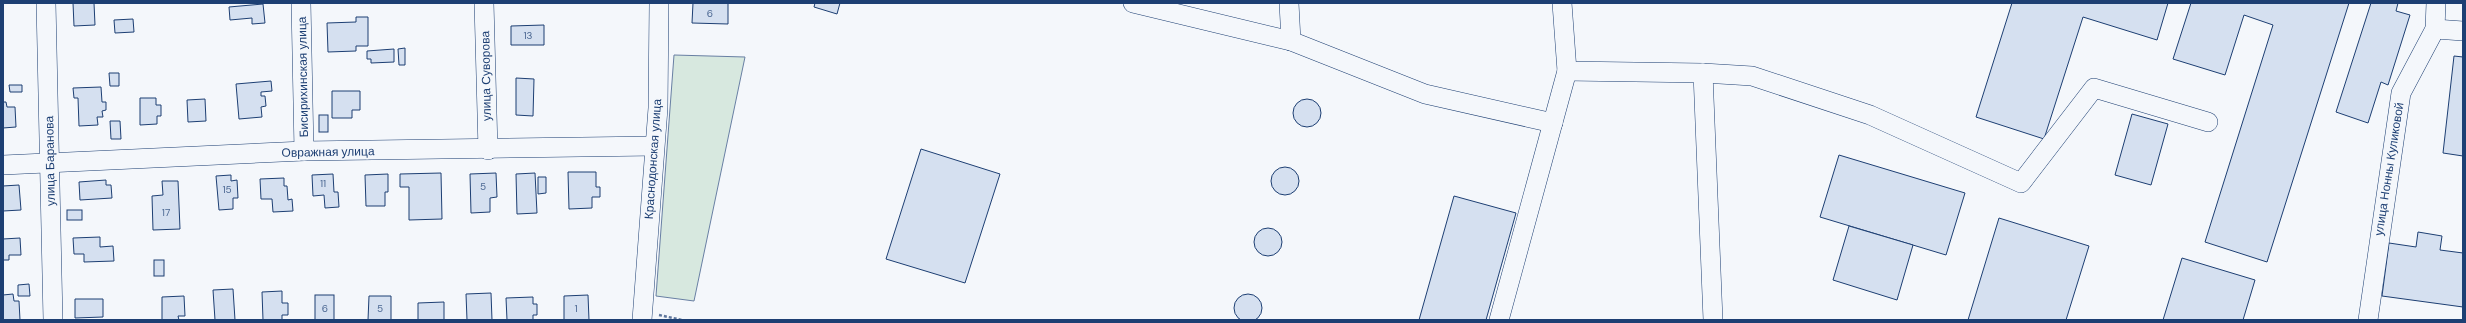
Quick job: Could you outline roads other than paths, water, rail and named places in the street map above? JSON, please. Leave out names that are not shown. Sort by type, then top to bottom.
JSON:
[{"type":"street","name":"улица Баранова","points":[[46,3],[53,320]]},
{"type":"street","name":"Бисирихинская улица","points":[[301,3],[304,151]]},
{"type":"street","name":"улица Суворова","points":[[484,3],[488,150]]},
{"type":"street","name":"Краснодонская улица","points":[[642,317],[658,108],[659,3]]},
{"type":"street","points":[[1133,3],[1292,41],[1425,94],[1553,123]]},
{"type":"street","points":[[1289,3],[1292,41]]},
{"type":"street","points":[[1499,320],[1567,71],[1562,3]]},
{"type":"street","points":[[2436,3],[2435,29],[2463,31]]},
{"type":"street","name":"улица Нонны Куликовой","points":[[2368,320],[2386,182],[2401,93],[2435,29]]},
{"type":"street","points":[[1567,71],[1703,73],[1752,76],[1870,115],[2021,183],[2094,88],[2208,122]]},
{"type":"street","points":[[1703,73],[1713,320]]},
{"type":"street","name":"Овражная улица","points":[[3,165],[304,151],[488,150],[654,146]]}]
